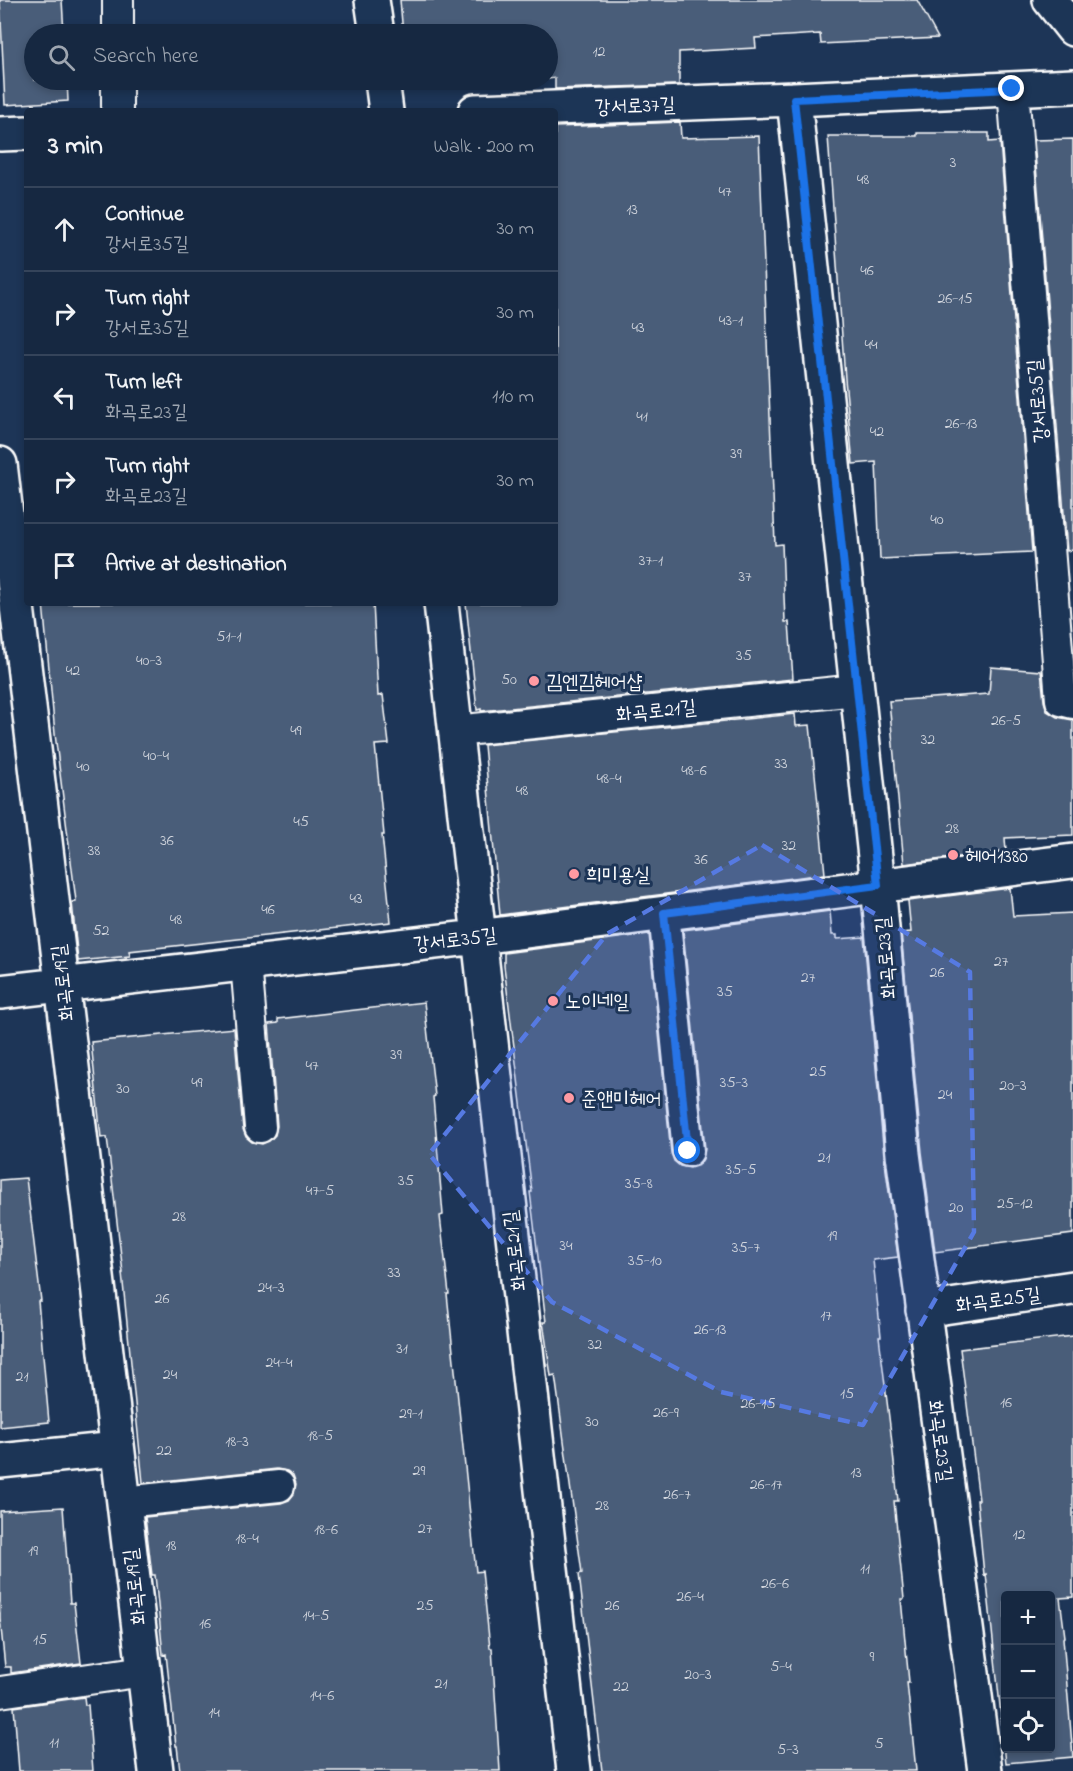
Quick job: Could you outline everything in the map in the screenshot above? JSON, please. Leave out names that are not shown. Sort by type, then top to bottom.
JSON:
[{"type":"street","points":[[372,0],[376,24]]},
{"type":"street","points":[[1050,0],[1073,29]]},
{"type":"street","points":[[794,99],[1073,87]]},
{"type":"street","points":[[383,90],[386,108]]},
{"type":"street","name":"강서로37길","points":[[555,108],[794,99]]},
{"type":"street","name":"화곡로23길","points":[[794,99],[878,885],[903,1154],[985,1771]]},
{"type":"street","points":[[0,135],[24,133]]},
{"type":"street","name":"화곡로19길","points":[[0,464],[156,1771]]},
{"type":"street","name":"화곡로21길","points":[[441,606],[574,1771]]},
{"type":"street","name":"강서로35길","points":[[0,992],[478,937],[1073,861]]},
{"type":"street","name":"화곡로25길","points":[[923,1310],[1073,1288]]},
{"type":"street","points":[[0,1461],[117,1449]]},
{"type":"lane","points":[[118,0],[118,24]]},
{"type":"lane","name":"강서로35길","points":[[1012,89],[1061,700],[1073,703]]},
{"type":"lane","points":[[117,90],[117,108]]},
{"type":"lane","name":"화곡로21길","points":[[455,731],[857,690]]},
{"type":"lane","points":[[664,913],[688,1151]]},
{"type":"lane","points":[[246,963],[260,1127]]},
{"type":"lane","points":[[124,1502],[279,1486]]},
{"type":"lane","points":[[0,1692],[144,1671]]},
{"type":"highlighted area","points":[[762,845],[970,972],[974,1232],[863,1425],[721,1392],[552,1302],[429,1154],[607,934]]},
{"type":"building","points":[[0,0],[62,0],[63,24],[24,24],[24,90],[67,90],[68,101],[5,105]]},
{"type":"building","points":[[400,0],[917,0],[938,38],[821,44],[820,34],[755,38],[756,48],[679,52],[679,85],[558,89],[558,24],[402,24]]},
{"type":"building","points":[[680,122],[681,138],[759,136],[775,545],[782,544],[785,622],[789,622],[793,679],[477,710],[466,606],[558,606],[558,127]]},
{"type":"building","points":[[917,133],[989,133],[989,142],[1000,141],[1032,552],[880,559],[876,462],[853,464],[828,136],[917,136]]},
{"type":"building","points":[[1073,139],[1073,550],[1067,551],[1034,140]]},
{"type":"building","points":[[43,606],[373,606],[378,696],[383,695],[389,744],[375,745],[391,922],[129,951],[130,956],[78,961],[72,902],[76,901],[55,734]]},
{"type":"building","points":[[991,667],[1041,671],[1047,711],[1057,717],[1073,720],[1073,835],[1005,838],[1006,851],[904,864],[889,701],[989,694]]},
{"type":"building","points":[[795,714],[796,726],[810,725],[825,874],[500,915],[484,745]]},
{"type":"building","points":[[1010,888],[1013,916],[1073,913],[1073,1234],[935,1252],[922,1152],[901,933],[911,932],[908,901]]},
{"type":"building","points":[[830,911],[832,935],[837,935],[837,939],[864,937],[884,1156],[898,1257],[873,1260],[881,1336],[879,1336],[898,1501],[894,1501],[904,1599],[901,1599],[916,1771],[602,1771],[579,1574],[582,1573],[555,1375],[551,1376],[543,1322],[546,1322],[504,953],[649,934],[671,1153],[674,1161],[680,1166],[690,1168],[699,1165],[705,1149],[683,930]]},
{"type":"building","points":[[424,1002],[435,1096],[433,1097],[443,1215],[440,1216],[449,1294],[447,1294],[476,1572],[482,1571],[490,1648],[492,1648],[500,1771],[180,1771],[166,1654],[163,1655],[155,1575],[152,1575],[145,1517],[281,1503],[289,1500],[294,1494],[296,1484],[293,1475],[277,1469],[143,1483],[123,1273],[107,1137],[101,1138],[91,1042],[234,1028],[243,1129],[246,1137],[252,1142],[262,1144],[275,1135],[277,1126],[269,1024],[278,1023],[278,1019]]},
{"type":"building","points":[[26,1178],[41,1301],[38,1301],[49,1422],[0,1427],[0,1180]]},
{"type":"building","points":[[1073,1336],[1073,1597],[1060,1598],[1065,1637],[1063,1638],[1073,1757],[1006,1763],[1005,1753],[1055,1753],[1055,1591],[1001,1591],[1001,1716],[986,1574],[984,1575],[977,1500],[979,1500],[960,1349]]},
{"type":"building","points":[[63,1507],[70,1603],[74,1603],[81,1663],[11,1673],[11,1667],[5,1667],[0,1618],[0,1511]]},
{"type":"building","points":[[84,1697],[85,1705],[88,1705],[93,1771],[19,1771],[14,1707]]},
{"type":"place","name":"김엔김헤어샵","points":[[534,681]]},
{"type":"place","name":"헤어1380","points":[[953,855]]},
{"type":"place","name":"희미용실","points":[[574,874]]},
{"type":"place","name":"노이네일","points":[[553,1001]]},
{"type":"place","name":"준앤미헤어","points":[[569,1098]]},
{"type":"route","points":[[688,1151],[664,913],[878,885],[794,99],[1012,89]]}]
